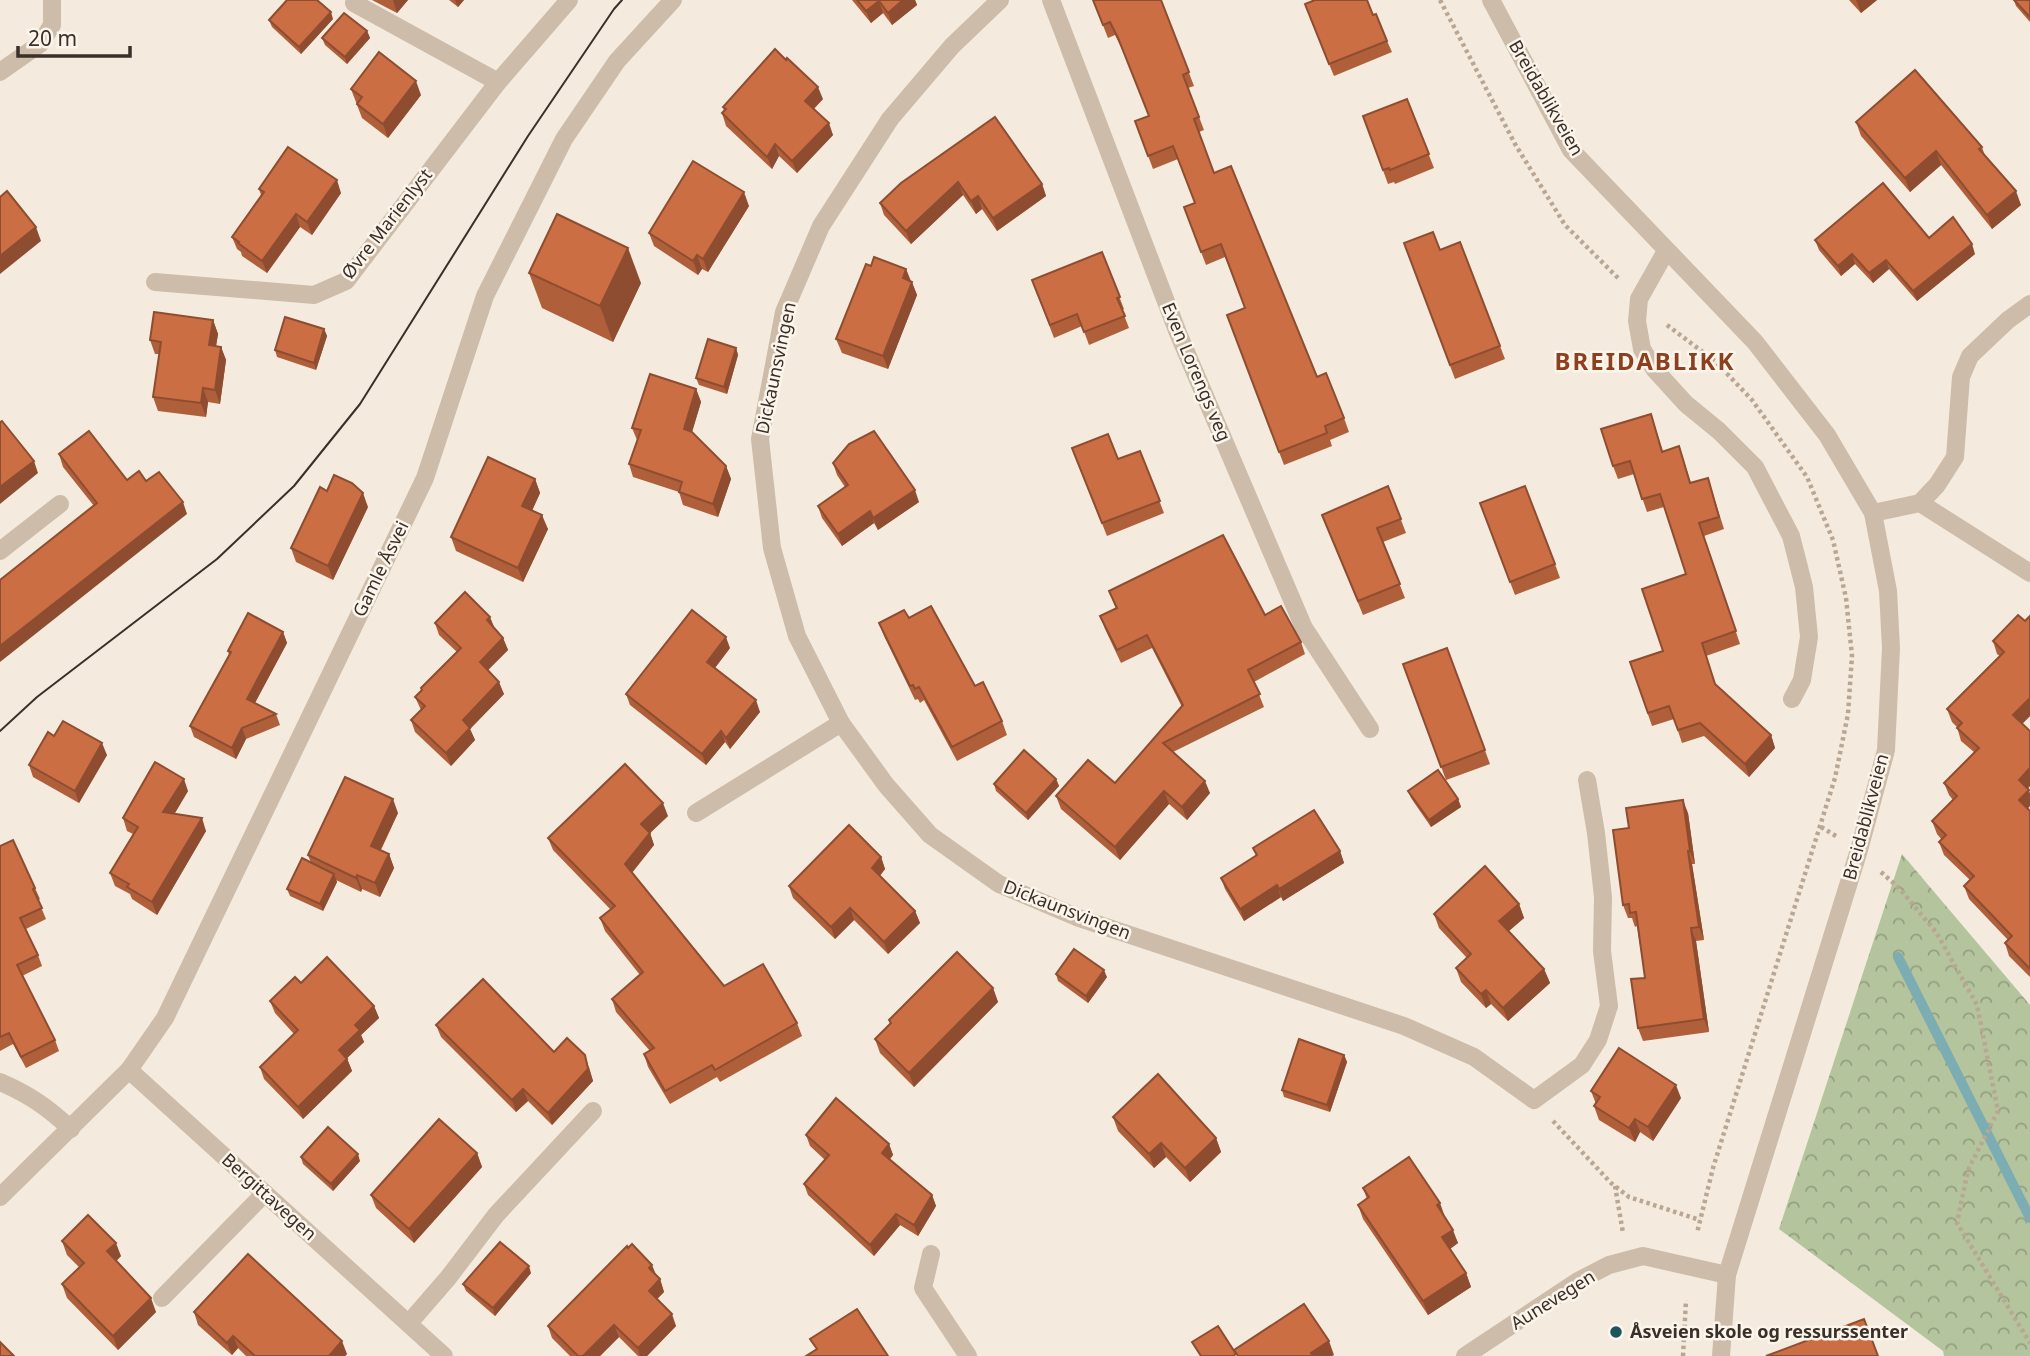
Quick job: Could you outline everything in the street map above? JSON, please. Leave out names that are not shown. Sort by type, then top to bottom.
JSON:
[{"type":"street","points":[[0,72],[40,44],[52,25],[52,0]]},
{"type":"street","name":"Øvre Marienlyst","points":[[155,282],[314,295],[346,281],[498,82],[569,0]]},
{"type":"street","name":"Gamle Åsvei","points":[[0,1197],[129,1070],[155,1034],[181,988],[425,478],[485,296],[564,139],[617,61],[673,0]]},
{"type":"street","name":"Dickaunsvingen","points":[[1000,0],[952,46],[890,119],[821,226],[784,312],[760,439],[772,548],[797,636],[841,723],[886,785],[930,835],[999,884],[1079,918],[1404,1026],[1474,1057],[1534,1100]]},
{"type":"street","name":"Even Lorengs veg","points":[[1051,0],[1178,333],[1304,628],[1370,729]]},
{"type":"street","name":"Breidablikveien","points":[[1491,0],[1572,150],[1763,352],[1827,435],[1873,513],[1888,591],[1891,648],[1886,750],[1859,850],[1727,1275],[1721,1356]]},
{"type":"street","points":[[354,3],[498,82]]},
{"type":"street","points":[[1666,251],[1639,299],[1637,321],[1642,349],[1655,369],[1686,404],[1719,431],[1755,467],[1791,536],[1804,587],[1809,637],[1802,680],[1792,699]]},
{"type":"street","points":[[1873,513],[1920,503],[1937,485],[1955,457],[1961,377],[1970,356],[2008,320],[2030,304]]},
{"type":"street","points":[[1920,503],[2030,573]]},
{"type":"street","points":[[0,551],[60,505]]},
{"type":"street","points":[[696,813],[841,723]]},
{"type":"street","points":[[1534,1100],[1582,1065],[1598,1040],[1609,1006],[1602,951],[1603,897],[1587,780]]},
{"type":"street","name":"Bergittavegen","points":[[129,1070],[444,1356]]},
{"type":"street","points":[[0,1082],[49,1109],[71,1129]]},
{"type":"street","points":[[409,1323],[448,1278],[496,1215],[593,1111]]},
{"type":"street","points":[[162,1298],[265,1193]]},
{"type":"street","points":[[931,1254],[923,1288],[968,1356]]},
{"type":"street","name":"Aunevegen","points":[[1465,1356],[1578,1281],[1609,1265],[1643,1256],[1727,1275]]},
{"type":"path","points":[[1440,0],[1515,144],[1565,225],[1677,334],[1716,362],[1752,400],[1807,477],[1833,540],[1846,598],[1852,656],[1848,714],[1835,778],[1713,1168],[1697,1233]]},
{"type":"path","points":[[1859,850],[1899,888],[1936,932],[1977,1005],[1998,1111],[1968,1170],[1957,1223],[2030,1343]]},
{"type":"path","points":[[1534,1100],[1615,1186],[1629,1196],[1700,1220]]},
{"type":"path","points":[[1615,1186],[1624,1240],[1624,1261]]},
{"type":"path","points":[[1683,1356],[1686,1300]]},
{"type":"green space","points":[[1902,854],[2030,1005],[2030,1356],[1944,1356],[1943,1351],[1779,1229]]},
{"type":"building","points":[[287,0],[317,0],[331,12],[299,47],[269,20]]},
{"type":"building","points":[[857,0],[903,0],[888,13],[879,1],[866,11]]},
{"type":"building","points":[[1093,0],[1161,0],[1189,72],[1183,75],[1199,117],[1194,119],[1214,173],[1231,166],[1317,377],[1326,373],[1344,418],[1325,426],[1327,433],[1279,452],[1227,315],[1245,308],[1221,244],[1201,252],[1184,207],[1195,203],[1173,146],[1148,156],[1135,121],[1149,116],[1118,38],[1110,22],[1103,25]]},
{"type":"building","points":[[1315,0],[1367,0],[1387,41],[1329,64],[1305,4]]},
{"type":"building","points":[[2014,0],[2030,0],[2030,17]]},
{"type":"building","points":[[344,13],[367,31],[345,57],[322,38]]},
{"type":"building","points":[[775,49],[818,87],[805,101],[829,123],[792,161],[775,144],[767,157],[722,113],[726,109],[723,107]]},
{"type":"building","points":[[379,52],[416,81],[383,124],[357,104],[362,97],[351,89]]},
{"type":"building","points":[[1915,70],[2016,191],[1987,215],[1936,151],[1905,178],[1856,122]]},
{"type":"building","points":[[1407,99],[1429,154],[1390,170],[1383,170],[1363,116]]},
{"type":"building","points":[[995,117],[1042,184],[993,218],[978,196],[971,201],[958,182],[906,231],[880,203],[901,183]]},
{"type":"building","points":[[288,147],[337,180],[307,222],[296,214],[262,261],[232,237],[264,192],[259,189]]},
{"type":"building","points":[[693,161],[744,192],[703,259],[697,255],[693,261],[649,233]]},
{"type":"building","points":[[1883,183],[1929,238],[1953,217],[1972,244],[1913,291],[1886,260],[1869,273],[1852,254],[1838,266],[1815,240]]},
{"type":"building","points":[[7,191],[36,227],[0,256],[0,197]]},
{"type":"building","points":[[557,214],[628,248],[600,306],[529,273]]},
{"type":"building","points":[[1433,232],[1440,250],[1460,242],[1500,346],[1450,365],[1404,243]]},
{"type":"building","points":[[1102,252],[1125,316],[1084,332],[1077,314],[1050,325],[1032,280]]},
{"type":"building","points":[[874,257],[906,269],[903,278],[912,282],[883,356],[836,339],[866,264],[871,266]]},
{"type":"building","points":[[154,312],[213,320],[209,345],[221,347],[215,390],[203,388],[201,403],[153,397],[161,342],[150,340]]},
{"type":"building","points":[[285,317],[324,329],[314,363],[275,350]]},
{"type":"building","points":[[708,339],[736,348],[724,387],[696,378]]},
{"type":"building","points":[[650,374],[696,389],[684,429],[692,432],[726,466],[713,504],[679,492],[682,482],[629,464],[641,430],[632,428]]},
{"type":"building","points":[[1651,414],[1662,452],[1679,446],[1690,483],[1708,478],[1719,517],[1699,523],[1736,631],[1702,643],[1715,684],[1771,735],[1745,764],[1700,723],[1678,730],[1669,706],[1648,713],[1630,662],[1663,651],[1642,589],[1686,574],[1660,494],[1642,499],[1630,461],[1613,466],[1601,429]]},
{"type":"building","points":[[2,421],[34,461],[0,487],[0,422]]},
{"type":"building","points":[[89,431],[127,480],[139,471],[146,481],[159,472],[183,502],[0,646],[0,580],[97,503],[59,454]]},
{"type":"building","points":[[874,431],[915,490],[873,518],[870,511],[838,534],[818,506],[848,485],[833,463],[849,444]]},
{"type":"building","points":[[1108,434],[1118,459],[1140,451],[1160,501],[1102,523],[1072,448]]},
{"type":"building","points":[[488,457],[535,479],[522,506],[542,515],[518,568],[451,537]]},
{"type":"building","points":[[334,475],[352,483],[363,493],[328,566],[291,548],[320,487],[327,491]]},
{"type":"building","points":[[1388,486],[1401,519],[1377,528],[1400,584],[1358,601],[1322,515]]},
{"type":"building","points":[[1525,486],[1555,564],[1510,582],[1480,503]]},
{"type":"building","points":[[1223,535],[1265,615],[1281,606],[1301,642],[1248,670],[1260,694],[1163,743],[1205,781],[1182,807],[1164,791],[1115,847],[1056,796],[1088,760],[1115,783],[1183,705],[1147,635],[1117,650],[1100,616],[1117,608],[1109,591]]},
{"type":"building","points":[[465,592],[490,617],[487,620],[503,638],[480,662],[499,682],[463,720],[470,728],[446,753],[411,720],[425,706],[415,697],[421,688],[461,648],[435,623]]},
{"type":"building","points":[[931,606],[975,686],[983,682],[1002,721],[952,747],[919,687],[915,689],[913,685],[910,686],[879,623],[904,610],[909,618]]},
{"type":"building","points":[[692,610],[726,637],[707,662],[756,700],[726,738],[721,731],[702,754],[626,694]]},
{"type":"building","points":[[248,613],[283,632],[247,699],[276,714],[242,728],[232,748],[190,726],[231,652],[228,651]]},
{"type":"building","points":[[2018,615],[2025,621],[2030,616],[2030,698],[2013,715],[2030,731],[2030,768],[2019,780],[2029,790],[2019,800],[2030,811],[2030,969],[2005,943],[2012,936],[1964,886],[1974,876],[1939,842],[1946,835],[1932,821],[1957,796],[1944,783],[1979,748],[1957,728],[1962,723],[1947,709],[2004,652],[1993,641]]},
{"type":"building","points":[[1447,648],[1485,750],[1441,767],[1403,664]]},
{"type":"building","points":[[63,721],[102,743],[75,791],[29,765],[48,732],[54,736]]},
{"type":"building","points":[[1024,750],[1056,779],[1026,813],[994,784]]},
{"type":"building","points":[[155,762],[184,779],[163,812],[202,818],[152,902],[110,873],[138,827],[123,818]]},
{"type":"building","points":[[625,764],[663,803],[641,824],[650,833],[625,864],[724,986],[763,964],[797,1023],[715,1070],[712,1065],[665,1091],[644,1054],[654,1048],[612,999],[643,972],[600,918],[615,906],[548,838]]},
{"type":"building","points":[[1438,770],[1458,799],[1429,820],[1408,791]]},
{"type":"building","points":[[345,777],[393,799],[371,846],[389,854],[375,883],[357,875],[356,878],[308,855]]},
{"type":"building","points":[[1683,800],[1699,927],[1691,928],[1704,1019],[1638,1028],[1631,979],[1645,978],[1636,912],[1630,913],[1629,904],[1623,905],[1613,830],[1629,828],[1626,808]]},
{"type":"building","points":[[1314,810],[1340,851],[1279,889],[1277,885],[1240,909],[1221,878],[1257,855],[1253,848]]},
{"type":"building","points":[[849,825],[881,857],[872,868],[915,911],[884,942],[850,908],[831,927],[789,886]]},
{"type":"building","points":[[13,840],[42,908],[20,918],[38,955],[17,965],[55,1040],[21,1057],[9,1033],[0,1037],[0,846]]},
{"type":"building","points":[[302,858],[334,874],[320,904],[287,889]]},
{"type":"building","points":[[1485,866],[1519,904],[1499,921],[1544,969],[1503,1008],[1486,990],[1481,994],[1456,968],[1471,954],[1434,914]]},
{"type":"building","points":[[1074,949],[1104,970],[1086,996],[1056,974]]},
{"type":"building","points":[[957,952],[993,988],[909,1073],[875,1039],[891,1023],[889,1020]]},
{"type":"building","points":[[327,957],[374,1006],[355,1025],[360,1030],[339,1050],[347,1059],[298,1107],[260,1067],[298,1030],[270,1001],[295,977],[301,983]]},
{"type":"building","points":[[483,979],[554,1052],[567,1038],[585,1055],[588,1069],[548,1113],[523,1089],[512,1100],[436,1025]]},
{"type":"building","points":[[1299,1039],[1344,1055],[1327,1105],[1282,1090]]},
{"type":"building","points":[[1619,1048],[1676,1085],[1648,1127],[1635,1119],[1629,1128],[1594,1106],[1600,1097],[1591,1091]]},
{"type":"building","points":[[1158,1074],[1216,1138],[1185,1168],[1161,1143],[1149,1154],[1113,1117]]},
{"type":"building","points":[[836,1098],[889,1144],[882,1153],[932,1195],[914,1225],[896,1214],[870,1245],[804,1184],[829,1155],[806,1135]]},
{"type":"building","points":[[439,1119],[477,1153],[409,1229],[371,1195]]},
{"type":"building","points":[[328,1127],[358,1154],[331,1184],[301,1157]]},
{"type":"building","points":[[1409,1157],[1440,1203],[1437,1205],[1453,1230],[1442,1237],[1466,1273],[1423,1301],[1358,1205],[1369,1197],[1363,1188]]},
{"type":"building","points":[[88,1215],[116,1243],[107,1251],[151,1298],[113,1336],[62,1284],[84,1263],[62,1241]]},
{"type":"building","points":[[500,1242],[529,1266],[493,1308],[463,1284]]},
{"type":"building","points":[[632,1244],[652,1265],[649,1268],[660,1279],[649,1291],[672,1314],[638,1348],[614,1325],[583,1356],[578,1356],[548,1326]]},
{"type":"building","points":[[248,1254],[342,1341],[329,1356],[255,1356],[233,1336],[227,1343],[194,1312]]},
{"type":"building","points":[[1304,1304],[1329,1341],[1311,1353],[1313,1356],[1238,1356],[1234,1350]]},
{"type":"building","points":[[857,1309],[888,1356],[806,1356],[817,1349],[810,1339]]},
{"type":"building","points":[[1864,1319],[1878,1356],[1766,1356]]},
{"type":"building","points":[[1218,1326],[1236,1354],[1201,1356],[1192,1342]]},
{"type":"building","points":[[0,1342],[14,1356],[0,1356]]},
{"type":"waterway","points":[[1898,957],[2030,1218]]},
{"type":"tram line","points":[[0,731],[37,697],[217,559],[294,486],[360,404],[528,136],[622,0]]},
{"type":"place","name":"Åsveien skole og ressurssenter","points":[[1616,1332]]},
{"type":"district","name":"BREIDABLIKK","points":[[1645,362]]}]
